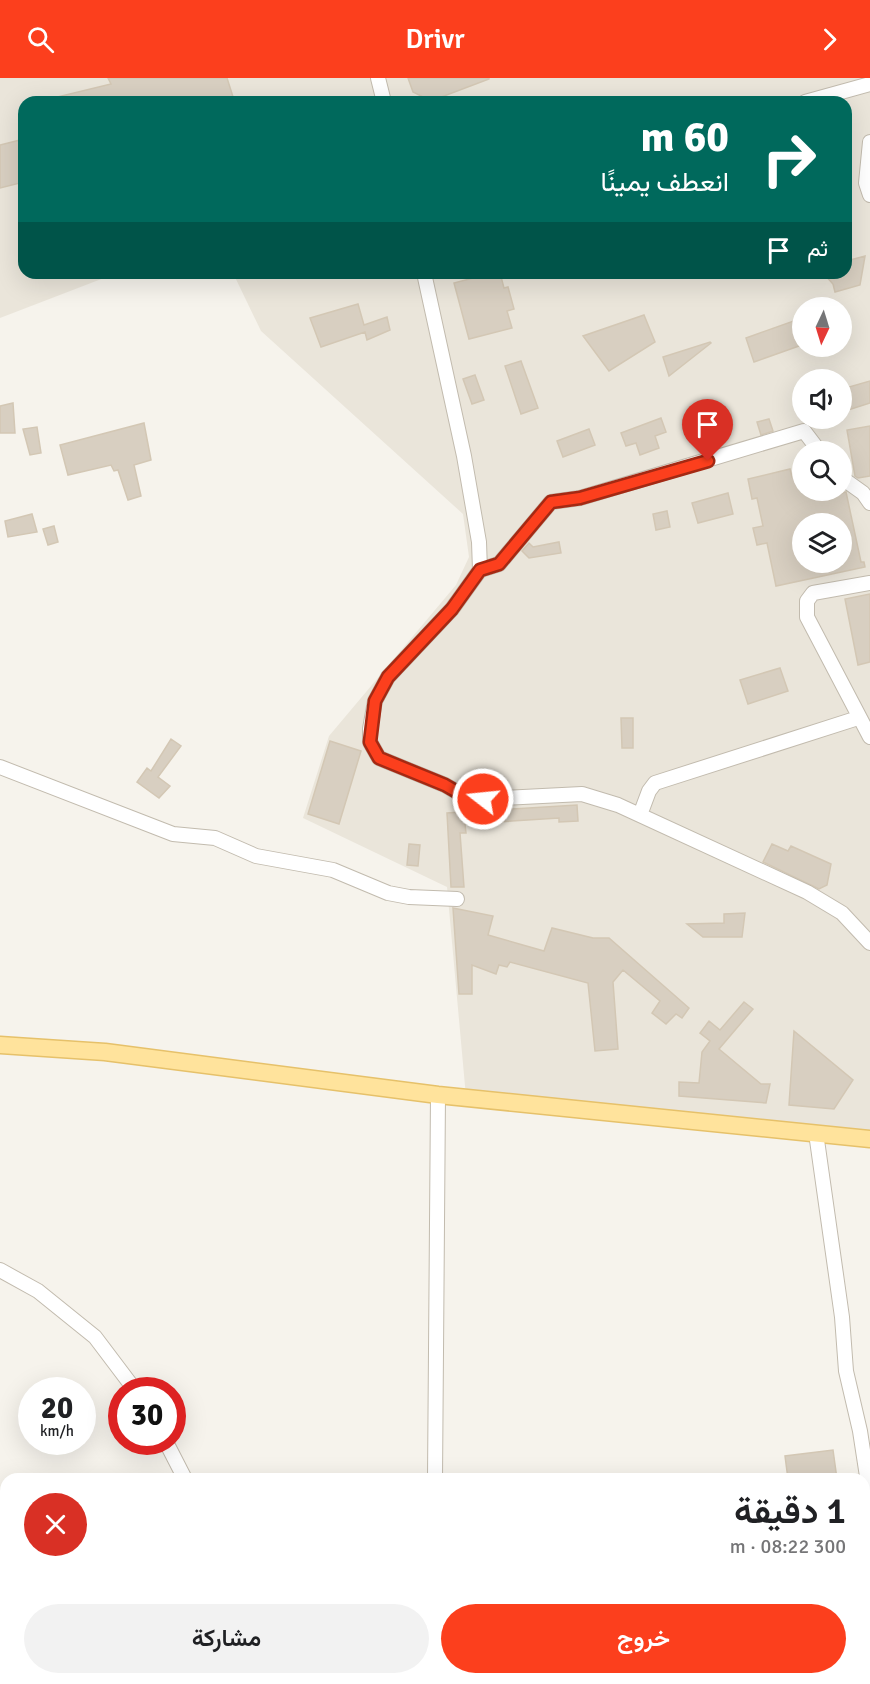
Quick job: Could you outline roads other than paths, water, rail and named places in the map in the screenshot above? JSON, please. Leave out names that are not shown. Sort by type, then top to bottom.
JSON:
[{"type":"main road","points":[[0,1045],[105,1052],[438,1095],[870,1138]]},
{"type":"street","points":[[378,78],[382,96]]},
{"type":"street","points":[[827,96],[870,84]]},
{"type":"street","points":[[870,142],[866,183],[870,195]]},
{"type":"street","points":[[425,279],[464,456],[479,542],[480,570]]},
{"type":"street","points":[[812,441],[804,431],[580,498],[551,502],[499,564],[480,570],[452,609],[388,677],[375,701],[370,742],[379,758],[445,785],[464,796],[483,799],[582,794],[640,815],[807,892],[842,913],[870,943]]},
{"type":"street","points":[[852,485],[863,493],[870,503]]},
{"type":"street","points":[[870,583],[813,593],[807,601],[807,617],[870,737]]},
{"type":"street","points":[[640,815],[649,791],[656,783],[858,718]]},
{"type":"street","points":[[0,767],[173,834],[215,838],[256,856],[333,870],[388,893],[409,897],[457,899]]},
{"type":"street","points":[[435,1473],[438,1095]]},
{"type":"street","points":[[816,1133],[842,1317],[846,1371],[860,1431],[866,1473]]},
{"type":"street","points":[[0,1270],[38,1291],[95,1337],[125,1377]]},
{"type":"street","points":[[173,1455],[182,1473]]}]
